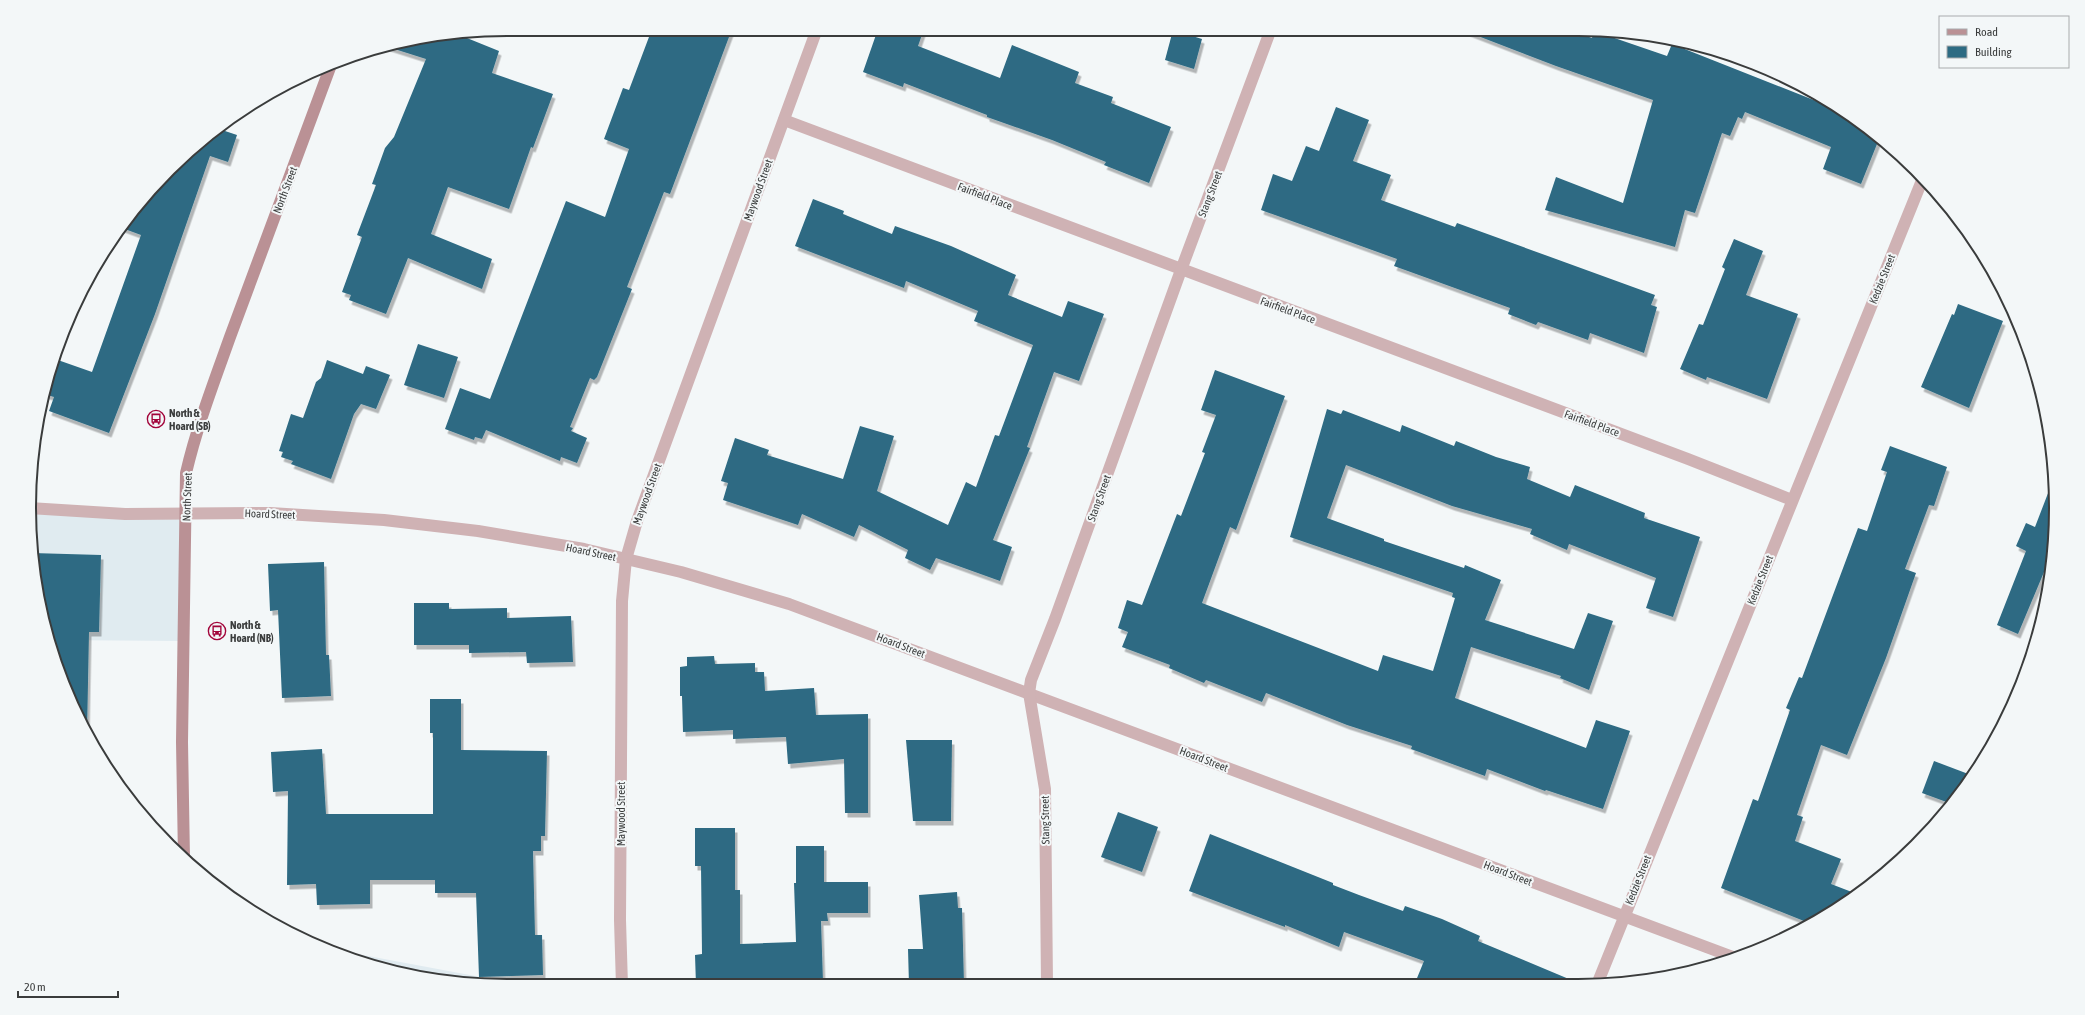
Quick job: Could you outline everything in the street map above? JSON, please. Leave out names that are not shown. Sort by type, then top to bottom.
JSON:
[{"type":"street","name":"Maywood Street","points":[[622,979],[620,912],[622,601],[626,559],[637,522],[814,36]]},
{"type":"street","name":"Stang Street","points":[[1047,979],[1045,789],[1029,693],[1031,680],[1056,620],[1181,270],[1268,36]]},
{"type":"street","name":"North Street","points":[[184,850],[182,742],[186,473],[193,443],[253,272],[293,170],[329,71]]},
{"type":"street","name":"Fairfield Place","points":[[784,120],[1181,270],[1681,456],[1792,500]]},
{"type":"street","name":"Kedzie Street","points":[[1599,978],[1920,184]]},
{"type":"street","name":"Hoard Street","points":[[36,508],[125,514],[270,513],[384,520],[478,531],[584,549],[681,572],[789,604],[1727,955]]},
{"type":"shaded area","points":[[36,508],[186,513],[183,641],[55,640],[45,599],[40,569]]},
{"type":"shaded area","points":[[355,953],[488,978],[446,975],[416,970],[385,963]]},
{"type":"building","points":[[649,36],[729,36],[670,194],[664,192],[627,287],[632,289],[597,377],[594,380],[590,378],[570,427],[573,428],[571,431],[587,438],[577,463],[561,457],[560,461],[486,430],[482,439],[475,437],[474,440],[445,429],[460,388],[490,399],[566,201],[605,217],[629,149],[604,139],[623,88],[629,90]]},
{"type":"building","points":[[876,36],[922,36],[918,46],[1000,78],[1012,45],[1079,72],[1075,83],[1113,97],[1111,103],[1171,127],[1149,183],[1104,165],[1106,162],[1052,140],[987,117],[987,115],[904,83],[903,87],[863,72]]},
{"type":"building","points":[[1171,36],[1192,36],[1202,39],[1194,69],[1165,60]]},
{"type":"building","points":[[1478,36],[1613,37],[1667,56],[1671,46],[1682,48],[1816,101],[1865,133],[1877,144],[1861,184],[1823,169],[1831,147],[1745,112],[1742,119],[1738,117],[1730,136],[1722,133],[1695,213],[1685,210],[1675,247],[1545,210],[1556,177],[1623,203],[1653,100],[1556,66]]},
{"type":"building","points":[[467,38],[499,51],[492,73],[553,94],[533,148],[531,147],[509,209],[448,187],[431,234],[492,259],[482,289],[408,258],[386,314],[349,300],[351,295],[342,292],[362,237],[357,235],[376,185],[372,184],[385,148],[394,137],[426,59],[396,50],[446,40]]},
{"type":"building","points":[[1336,107],[1369,120],[1353,161],[1391,175],[1381,200],[1455,227],[1457,223],[1655,295],[1651,305],[1657,307],[1644,353],[1590,333],[1588,340],[1538,322],[1536,325],[1508,314],[1510,308],[1394,266],[1397,259],[1261,210],[1273,174],[1292,181],[1306,146],[1319,151]]},
{"type":"building","points":[[224,131],[237,135],[228,162],[210,156],[155,314],[109,433],[49,411],[54,397],[50,396],[60,361],[92,372],[141,235],[126,230],[133,220],[174,174]]},
{"type":"building","points":[[813,199],[844,211],[843,214],[892,234],[895,226],[951,246],[1016,275],[1008,295],[1062,317],[1068,301],[1104,314],[1079,381],[1054,372],[1027,447],[1030,448],[993,540],[1012,547],[1000,581],[936,558],[930,570],[905,558],[908,550],[859,525],[854,537],[802,514],[798,525],[723,500],[728,483],[721,481],[735,438],[769,450],[767,455],[843,479],[860,426],[894,436],[877,491],[948,525],[966,482],[976,487],[995,435],[999,436],[1033,345],[974,321],[978,311],[906,281],[904,288],[795,246]]},
{"type":"building","points":[[1734,239],[1763,251],[1746,295],[1798,314],[1767,399],[1707,377],[1706,380],[1680,369],[1699,324],[1703,325],[1725,269],[1722,267]]},
{"type":"building","points":[[1958,304],[2003,321],[1969,408],[1921,387],[1952,314],[1954,315]]},
{"type":"building","points":[[418,344],[458,357],[444,398],[404,385]]},
{"type":"building","points":[[327,360],[363,374],[366,366],[390,375],[376,409],[361,404],[354,414],[331,479],[291,464],[293,461],[281,457],[283,452],[279,451],[291,414],[303,418],[316,382],[321,378]]},
{"type":"building","points":[[1215,370],[1285,396],[1236,530],[1230,527],[1202,603],[1378,671],[1383,655],[1433,671],[1455,598],[1452,597],[1453,593],[1290,537],[1327,409],[1341,414],[1343,410],[1400,432],[1402,425],[1454,446],[1456,441],[1496,457],[1530,467],[1527,479],[1570,497],[1575,485],[1645,513],[1644,518],[1700,537],[1673,617],[1646,608],[1656,578],[1569,544],[1567,550],[1530,534],[1532,529],[1452,506],[1346,465],[1327,518],[1384,539],[1384,541],[1464,568],[1465,565],[1501,580],[1485,620],[1574,649],[1588,613],[1613,621],[1589,690],[1560,678],[1561,676],[1471,647],[1455,698],[1586,748],[1596,720],[1630,731],[1603,809],[1546,790],[1545,791],[1487,769],[1485,776],[1411,749],[1412,746],[1347,725],[1266,693],[1262,702],[1206,680],[1204,683],[1169,668],[1170,665],[1122,647],[1128,632],[1118,628],[1127,600],[1142,605],[1177,514],[1181,516],[1205,453],[1202,452],[1216,415],[1201,410]]},
{"type":"building","points":[[1890,446],[1947,467],[1934,506],[1929,505],[1905,569],[1916,573],[1886,658],[1847,755],[1821,745],[1797,815],[1803,817],[1795,841],[1841,859],[1831,884],[1851,892],[1804,921],[1721,888],[1753,799],[1758,801],[1790,710],[1786,708],[1799,677],[1802,678],[1858,528],[1867,531],[1887,472],[1881,470]]},
{"type":"building","points":[[2048,492],[2048,538],[2045,570],[2018,634],[1997,625],[2026,551],[2016,546],[2026,523],[2035,527]]},
{"type":"building","points":[[38,553],[101,555],[99,632],[89,632],[87,720],[72,688],[52,630],[45,599]]},
{"type":"building","points":[[324,562],[326,655],[329,655],[331,696],[282,698],[278,610],[270,611],[268,564]]},
{"type":"building","points":[[414,603],[449,603],[449,609],[507,608],[507,618],[571,616],[573,662],[527,663],[526,652],[469,653],[469,645],[414,645]]},
{"type":"building","points":[[714,656],[715,664],[755,663],[755,672],[764,672],[765,691],[814,688],[816,715],[868,714],[868,813],[845,813],[844,759],[788,764],[786,737],[733,739],[733,730],[683,732],[682,696],[680,696],[680,667],[687,666],[687,657]]},
{"type":"building","points":[[430,699],[461,699],[461,750],[547,751],[545,836],[541,836],[541,851],[533,851],[535,935],[542,935],[543,975],[479,977],[476,893],[435,893],[435,880],[370,880],[370,904],[317,905],[316,884],[287,885],[288,791],[273,792],[271,752],[322,749],[326,814],[433,814],[433,733],[430,733]]},
{"type":"building","points":[[906,740],[952,740],[951,821],[913,821]]},
{"type":"building","points":[[1934,761],[1967,773],[1946,802],[1922,793]]},
{"type":"building","points":[[1118,812],[1158,827],[1142,872],[1101,857]]},
{"type":"building","points":[[695,828],[735,828],[735,890],[740,890],[740,944],[796,942],[794,883],[796,883],[796,846],[824,846],[824,882],[868,882],[868,913],[827,913],[828,921],[821,921],[823,979],[696,979],[695,955],[702,954],[701,866],[695,866]]},
{"type":"building","points":[[1210,834],[1333,883],[1333,885],[1359,895],[1403,911],[1405,906],[1442,919],[1480,936],[1478,941],[1569,979],[1417,979],[1424,961],[1344,932],[1339,947],[1285,925],[1285,927],[1189,891]]},
{"type":"building","points":[[957,892],[958,908],[962,908],[964,979],[909,979],[908,949],[923,949],[919,895]]},
{"type":"place","name":"North & Hoard (SB)","points":[[156,419]]},
{"type":"place","name":"North & Hoard (NB)","points":[[217,631]]}]
